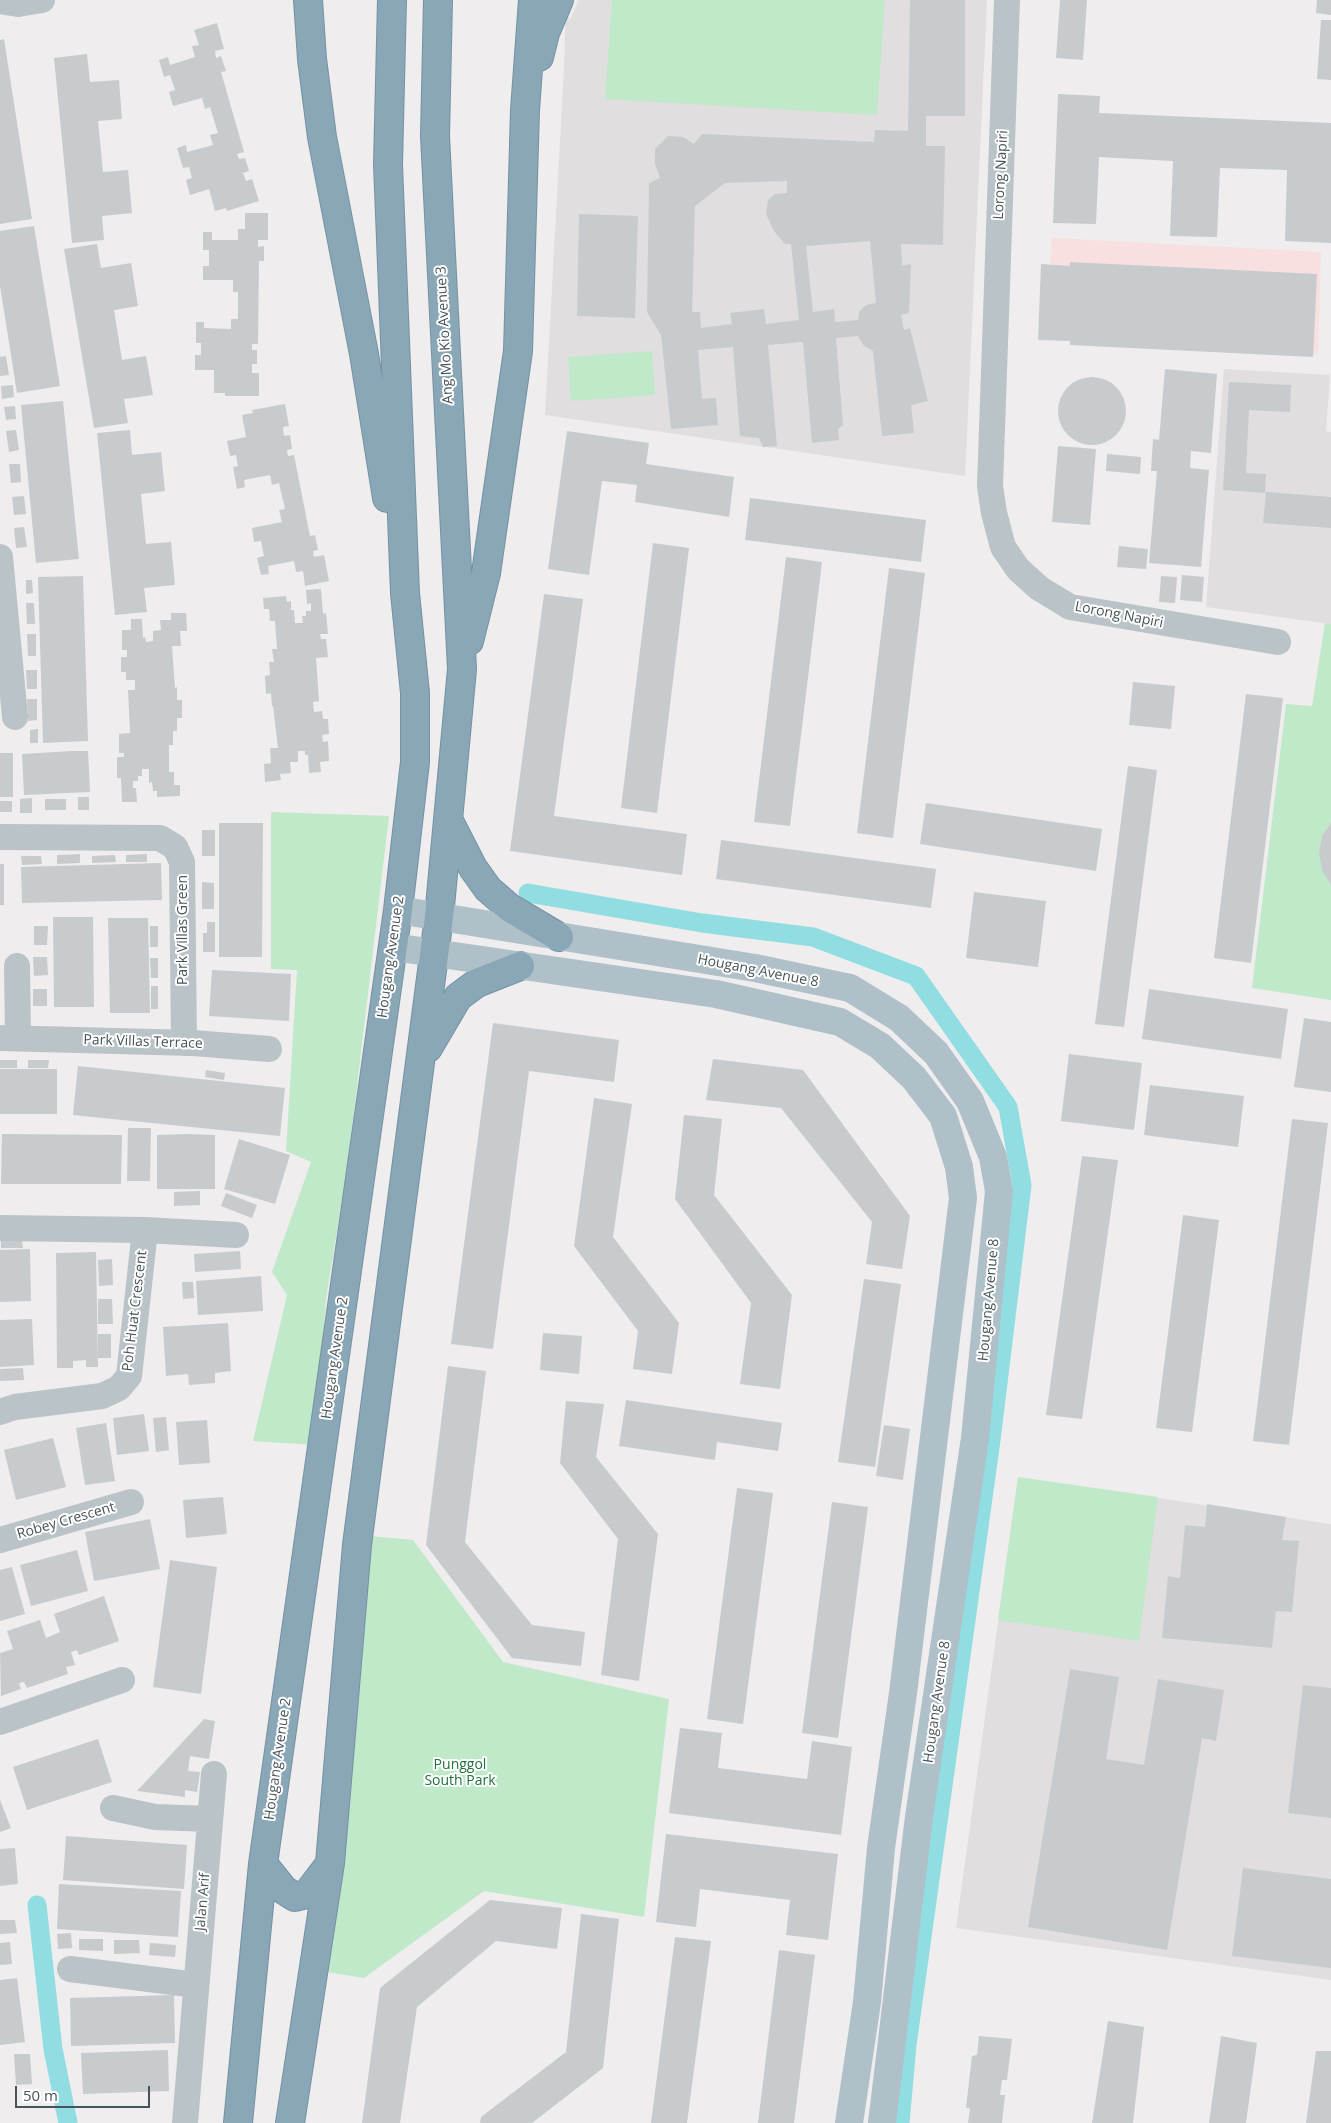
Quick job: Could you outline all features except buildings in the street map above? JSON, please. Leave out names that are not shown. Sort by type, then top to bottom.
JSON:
[{"type":"highway","points":[[293,0],[312,59]]},
{"type":"highway","points":[[308,0],[312,59],[322,137],[364,354],[404,593]]},
{"type":"highway","points":[[392,0],[388,164],[404,593]]},
{"type":"highway","name":"Ang Mo Kio Avenue 3","points":[[438,0],[435,136],[462,669]]},
{"type":"highway","points":[[290,2123],[330,1863],[357,1545],[434,953],[449,822],[462,669],[486,573],[518,351],[525,110],[533,0]]},
{"type":"highway","points":[[525,110],[545,33],[559,0]]},
{"type":"highway","name":"Hougang Avenue 2","points":[[238,2123],[263,1864],[393,947],[416,762],[414,693],[404,593]]},
{"type":"highway","points":[[449,822],[473,868],[488,889],[510,908],[559,937]]},
{"type":"highway","points":[[420,1063],[444,1018],[458,997],[477,982],[520,966]]},
{"type":"highway","points":[[263,1864],[284,1890],[295,1897],[307,1894],[330,1863]]},
{"type":"main road","name":"Hougang Avenue 8","points":[[398,910],[755,968],[850,988],[899,1018],[936,1053],[970,1101],[992,1157],[999,1191],[976,1438],[920,1817],[882,2123]]},
{"type":"main road","points":[[393,947],[716,994],[840,1022],[880,1046],[914,1078],[943,1116],[959,1167],[963,1198],[886,1814],[867,2002],[849,2123]]},
{"type":"main road","points":[[919,1561],[957,1563]]},
{"type":"main road","points":[[886,1814],[920,1817]]},
{"type":"street","points":[[0,1],[18,4],[42,0]]},
{"type":"street","name":"Lorong Napiri","points":[[1007,0],[990,486],[994,513],[1004,547],[1018,569],[1039,588],[1070,607],[1278,642]]},
{"type":"street","points":[[0,556],[5,661],[15,717]]},
{"type":"street","name":"Park Villas Green","points":[[0,837],[160,838],[175,847],[182,862],[184,1043]]},
{"type":"street","name":"Park Villas Terrace","points":[[17,966],[9,1038],[184,1043],[269,1050]]},
{"type":"street","name":"Poh Huat Crescent","points":[[0,1228],[145,1230],[236,1236]]},
{"type":"street","name":"Poh Huat Crescent","points":[[0,1412],[15,1407],[102,1396],[119,1388],[129,1376],[145,1230]]},
{"type":"street","name":"Robey Crescent","points":[[0,1540],[131,1502]]},
{"type":"street","points":[[0,1722],[122,1680]]},
{"type":"street","name":"Jalan Arif","points":[[185,2123],[214,1774]]},
{"type":"street","points":[[113,1808],[156,1816],[210,1819]]},
{"type":"street","points":[[70,1970],[196,1985]]},
{"type":"shaded area","points":[[566,0],[569,21],[579,0],[987,0],[965,476],[545,415]]},
{"type":"shaded area","points":[[1052,238],[1321,252],[1318,354],[1047,337]]},
{"type":"shaded area","points":[[1224,369],[1330,375],[1326,431],[1331,432],[1331,624],[1206,607]]},
{"type":"shaded area","points":[[1018,1477],[1331,1524],[1331,1980],[956,1928]]},
{"type":"green space","points":[[612,0],[885,0],[877,115],[605,99]]},
{"type":"green space","points":[[652,351],[655,395],[571,401],[568,357]]},
{"type":"green space","points":[[1325,623],[1331,624],[1331,1000],[1252,988],[1286,704],[1312,706]]},
{"type":"green space","points":[[271,812],[389,816],[348,1162],[326,1299],[314,1445],[253,1441],[287,1295],[272,1272],[311,1162],[286,1151],[297,970],[271,969]]},
{"type":"green space","points":[[1018,1477],[1158,1497],[1139,1641],[998,1620]]},
{"type":"green space","name":"Punggol South Park","points":[[370,1536],[413,1540],[503,1662],[669,1699],[644,1917],[484,1891],[364,1978],[315,1970]]},
{"type":"waterway","points":[[528,893],[702,923],[813,937],[916,976],[1008,1107],[1022,1185],[991,1440],[907,2045],[900,2123]]},
{"type":"waterway","points":[[37,1905],[53,2049],[68,2123]]}]
